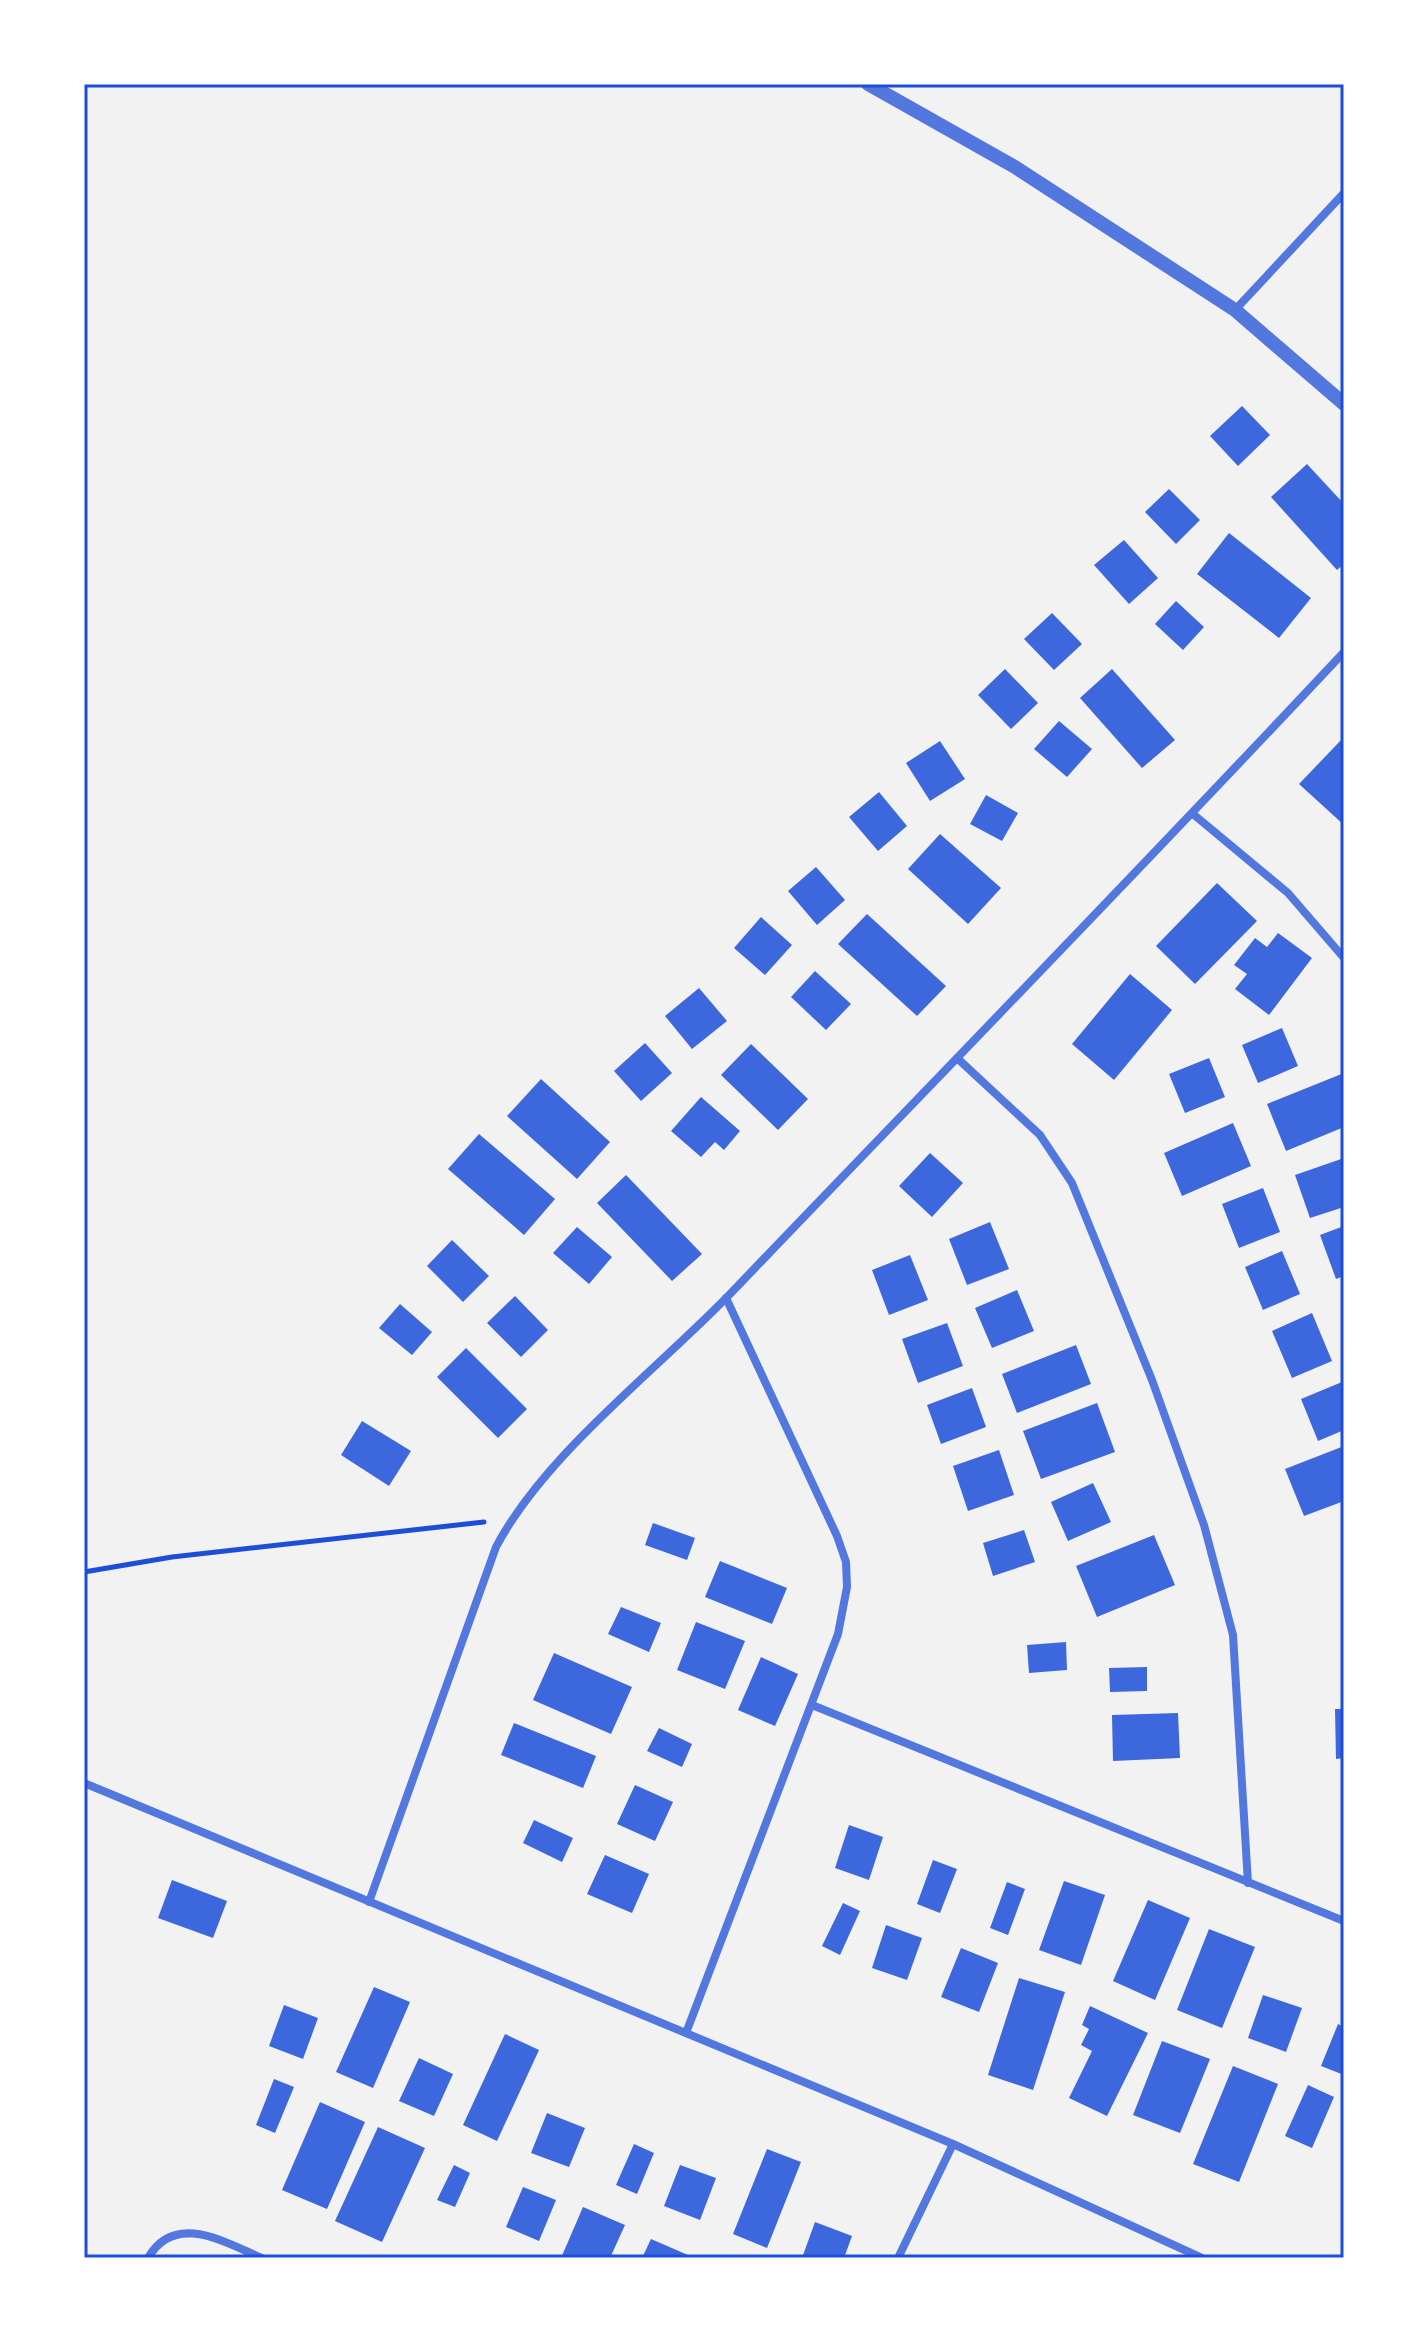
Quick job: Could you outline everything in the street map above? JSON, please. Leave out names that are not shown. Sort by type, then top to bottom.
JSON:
[{"type":"street","points":[[868,84],[1015,167],[1235,310],[1344,404]]},
{"type":"street","points":[[1235,310],[1344,193]]},
{"type":"street","points":[[369,1902],[496,1547],[511,1519],[557,1464],[726,1298],[1193,814],[1344,652]]},
{"type":"street","points":[[1193,814],[1288,893],[1344,958]]},
{"type":"street","points":[[957,1058],[1040,1135],[1072,1183],[1152,1380],[1204,1525],[1233,1635],[1248,1883]]},
{"type":"street","points":[[686,2033],[812,1705],[845,1610],[846,1562],[826,1511],[726,1298]]},
{"type":"street","points":[[812,1705],[1344,1921]]},
{"type":"street","points":[[84,1783],[953,2144],[1202,2258]]},
{"type":"street","points":[[898,2258],[953,2144]]},
{"type":"street","points":[[148,2258],[168,2238],[185,2232],[202,2233],[262,2258]]},
{"type":"path","points":[[84,1572],[172,1557],[511,1519]]},
{"type":"building","points":[[1242,406],[1270,435],[1238,466],[1210,436]]},
{"type":"building","points":[[1307,464],[1344,504],[1344,564],[1337,570],[1271,497]]},
{"type":"building","points":[[1169,489],[1200,520],[1176,544],[1145,512]]},
{"type":"building","points":[[1229,533],[1311,598],[1279,638],[1197,574]]},
{"type":"building","points":[[1124,540],[1158,578],[1129,604],[1094,565]]},
{"type":"building","points":[[1176,601],[1204,627],[1183,650],[1155,624]]},
{"type":"building","points":[[1052,613],[1082,644],[1054,670],[1024,639]]},
{"type":"building","points":[[1005,669],[1038,703],[1011,729],[978,695]]},
{"type":"building","points":[[1112,669],[1175,740],[1142,768],[1080,698]]},
{"type":"building","points":[[1059,721],[1092,749],[1067,777],[1034,749]]},
{"type":"building","points":[[1344,737],[1344,825],[1299,784]]},
{"type":"building","points":[[940,741],[965,779],[930,801],[906,763]]},
{"type":"building","points":[[879,792],[907,826],[878,851],[849,817]]},
{"type":"building","points":[[986,795],[1018,813],[1002,841],[970,824]]},
{"type":"building","points":[[940,834],[1001,888],[968,924],[908,869]]},
{"type":"building","points":[[816,867],[845,900],[817,925],[788,891]]},
{"type":"building","points":[[1217,883],[1257,921],[1195,984],[1156,946]]},
{"type":"building","points":[[867,914],[946,986],[917,1016],[838,944]]},
{"type":"building","points":[[761,917],[792,945],[765,975],[734,948]]},
{"type":"building","points":[[1278,933],[1312,958],[1269,1015],[1235,989],[1247,974],[1234,965],[1255,938],[1267,947]]},
{"type":"building","points":[[815,971],[851,1004],[826,1030],[791,997]]},
{"type":"building","points":[[1130,974],[1172,1010],[1114,1080],[1072,1044]]},
{"type":"building","points":[[699,988],[727,1021],[692,1049],[665,1016]]},
{"type":"building","points":[[1282,1028],[1298,1066],[1258,1083],[1242,1045]]},
{"type":"building","points":[[645,1043],[672,1073],[641,1101],[614,1071]]},
{"type":"building","points":[[751,1044],[808,1099],[778,1130],[721,1075]]},
{"type":"building","points":[[1209,1058],[1225,1097],[1185,1113],[1169,1074]]},
{"type":"building","points":[[1344,1073],[1344,1127],[1286,1151],[1267,1104]]},
{"type":"building","points":[[541,1079],[610,1142],[577,1179],[507,1116]]},
{"type":"building","points":[[701,1097],[740,1131],[724,1150],[715,1142],[701,1157],[671,1131]]},
{"type":"building","points":[[1233,1123],[1251,1166],[1182,1196],[1164,1153]]},
{"type":"building","points":[[479,1134],[555,1199],[524,1235],[448,1169]]},
{"type":"building","points":[[930,1153],[963,1183],[932,1217],[899,1186]]},
{"type":"building","points":[[1344,1158],[1344,1207],[1310,1218],[1295,1175]]},
{"type":"building","points":[[626,1175],[702,1254],[672,1281],[597,1203]]},
{"type":"building","points":[[1263,1188],[1280,1232],[1239,1248],[1222,1204]]},
{"type":"building","points":[[990,1222],[1009,1269],[967,1285],[949,1239]]},
{"type":"building","points":[[1344,1226],[1344,1276],[1336,1279],[1320,1235]]},
{"type":"building","points":[[577,1227],[612,1257],[589,1284],[553,1253]]},
{"type":"building","points":[[452,1240],[489,1276],[463,1302],[427,1266]]},
{"type":"building","points":[[1282,1251],[1300,1294],[1263,1310],[1245,1267]]},
{"type":"building","points":[[910,1255],[928,1300],[889,1315],[872,1270]]},
{"type":"building","points":[[1017,1290],[1034,1331],[992,1348],[975,1308]]},
{"type":"building","points":[[515,1296],[548,1330],[521,1357],[487,1323]]},
{"type":"building","points":[[400,1304],[432,1332],[412,1355],[379,1328]]},
{"type":"building","points":[[1312,1313],[1332,1361],[1292,1378],[1272,1331]]},
{"type":"building","points":[[947,1323],[963,1366],[918,1383],[902,1339]]},
{"type":"building","points":[[1076,1345],[1091,1384],[1017,1413],[1002,1374]]},
{"type":"building","points":[[466,1348],[527,1409],[498,1438],[437,1377]]},
{"type":"building","points":[[1342,1382],[1344,1430],[1318,1441],[1301,1399]]},
{"type":"building","points":[[972,1388],[986,1427],[941,1444],[927,1405]]},
{"type":"building","points":[[1097,1403],[1115,1452],[1041,1479],[1023,1431]]},
{"type":"building","points":[[362,1421],[411,1451],[389,1486],[341,1455]]},
{"type":"building","points":[[1344,1446],[1344,1501],[1304,1516],[1285,1469]]},
{"type":"building","points":[[999,1450],[1014,1495],[968,1511],[953,1466]]},
{"type":"building","points":[[1093,1483],[1111,1522],[1068,1541],[1051,1502]]},
{"type":"building","points":[[653,1523],[695,1538],[687,1560],[645,1545]]},
{"type":"building","points":[[1024,1530],[1035,1562],[993,1576],[983,1543]]},
{"type":"building","points":[[1154,1535],[1175,1585],[1097,1617],[1076,1566]]},
{"type":"building","points":[[720,1561],[787,1588],[772,1624],[705,1597]]},
{"type":"building","points":[[621,1607],[661,1623],[649,1652],[608,1634]]},
{"type":"building","points":[[696,1622],[745,1641],[725,1689],[677,1670]]},
{"type":"building","points":[[1066,1642],[1067,1670],[1029,1673],[1027,1645]]},
{"type":"building","points":[[554,1653],[632,1687],[611,1734],[533,1700]]},
{"type":"building","points":[[761,1657],[798,1674],[775,1726],[738,1710]]},
{"type":"building","points":[[1147,1667],[1147,1691],[1110,1692],[1109,1668]]},
{"type":"building","points":[[1335,1709],[1344,1709],[1344,1758],[1336,1759]]},
{"type":"building","points":[[1178,1713],[1180,1758],[1113,1761],[1112,1715]]},
{"type":"building","points":[[514,1723],[596,1756],[583,1788],[501,1755]]},
{"type":"building","points":[[659,1728],[692,1744],[682,1767],[647,1751]]},
{"type":"building","points":[[635,1785],[673,1802],[655,1841],[617,1824]]},
{"type":"building","points":[[534,1820],[573,1838],[562,1862],[523,1843]]},
{"type":"building","points":[[849,1825],[883,1837],[869,1880],[835,1868]]},
{"type":"building","points":[[605,1855],[649,1874],[632,1913],[587,1894]]},
{"type":"building","points":[[933,1860],[957,1869],[940,1913],[917,1904]]},
{"type":"building","points":[[172,1880],[227,1901],[213,1938],[158,1918]]},
{"type":"building","points":[[1064,1881],[1105,1895],[1081,1965],[1039,1950]]},
{"type":"building","points":[[1007,1882],[1025,1889],[1008,1935],[990,1928]]},
{"type":"building","points":[[1148,1900],[1190,1918],[1155,2000],[1113,1981]]},
{"type":"building","points":[[843,1903],[860,1911],[840,1955],[822,1946]]},
{"type":"building","points":[[886,1925],[922,1938],[907,1980],[872,1968]]},
{"type":"building","points":[[1209,1929],[1255,1947],[1222,2028],[1177,2010]]},
{"type":"building","points":[[961,1948],[998,1963],[979,2012],[941,1997]]},
{"type":"building","points":[[1019,1978],[1065,1992],[1033,2090],[988,2075]]},
{"type":"building","points":[[374,1987],[410,2002],[373,2088],[336,2072]]},
{"type":"building","points":[[1263,1995],[1302,2008],[1286,2052],[1248,2038]]},
{"type":"building","points":[[284,2005],[318,2018],[303,2059],[269,2046]]},
{"type":"building","points":[[1090,2006],[1148,2033],[1107,2116],[1069,2098],[1092,2051],[1081,2045],[1089,2029],[1082,2025]]},
{"type":"building","points":[[1338,2024],[1344,2027],[1344,2075],[1321,2066]]},
{"type":"building","points":[[505,2034],[539,2050],[497,2141],[463,2125]]},
{"type":"building","points":[[1162,2041],[1210,2059],[1180,2133],[1133,2115]]},
{"type":"building","points":[[419,2058],[453,2074],[434,2116],[399,2101]]},
{"type":"building","points":[[1233,2066],[1278,2084],[1239,2182],[1193,2164]]},
{"type":"building","points":[[274,2079],[294,2087],[275,2133],[256,2125]]},
{"type":"building","points":[[1308,2085],[1334,2097],[1312,2148],[1285,2136]]},
{"type":"building","points":[[320,2102],[365,2122],[327,2209],[282,2190]]},
{"type":"building","points":[[547,2113],[585,2128],[569,2167],[531,2153]]},
{"type":"building","points":[[378,2127],[425,2148],[382,2242],[335,2221]]},
{"type":"building","points":[[634,2144],[654,2153],[637,2194],[616,2185]]},
{"type":"building","points":[[767,2149],[801,2162],[767,2248],[733,2234]]},
{"type":"building","points":[[454,2165],[470,2173],[455,2207],[437,2200]]},
{"type":"building","points":[[680,2165],[716,2178],[700,2220],[664,2206]]},
{"type":"building","points":[[523,2187],[556,2200],[539,2241],[506,2227]]},
{"type":"building","points":[[583,2207],[625,2225],[610,2258],[561,2258]]},
{"type":"building","points":[[815,2222],[852,2236],[844,2258],[802,2258]]},
{"type":"building","points":[[651,2239],[688,2255],[687,2258],[642,2258]]}]
